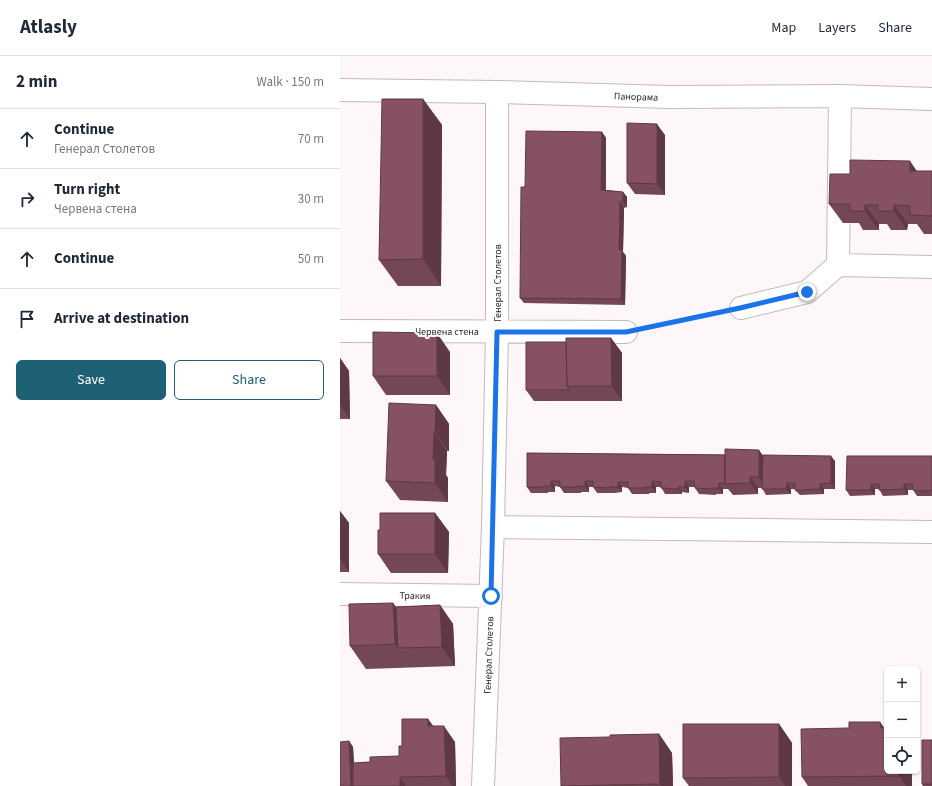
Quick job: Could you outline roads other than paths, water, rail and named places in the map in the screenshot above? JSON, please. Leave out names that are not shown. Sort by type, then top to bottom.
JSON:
[{"type":"street","name":"Панорама","points":[[340,90],[669,96],[840,96],[932,99]]},
{"type":"street","name":"Генерал Столетов","points":[[483,786],[491,596],[497,332],[497,92]]},
{"type":"street","points":[[838,265],[840,96]]},
{"type":"street","points":[[740,308],[807,292],[838,265],[932,266]]},
{"type":"street","name":"Червена стена","points":[[340,331],[626,332]]},
{"type":"street","points":[[493,527],[932,532]]},
{"type":"street","name":"Тракия","points":[[340,594],[491,596]]}]
